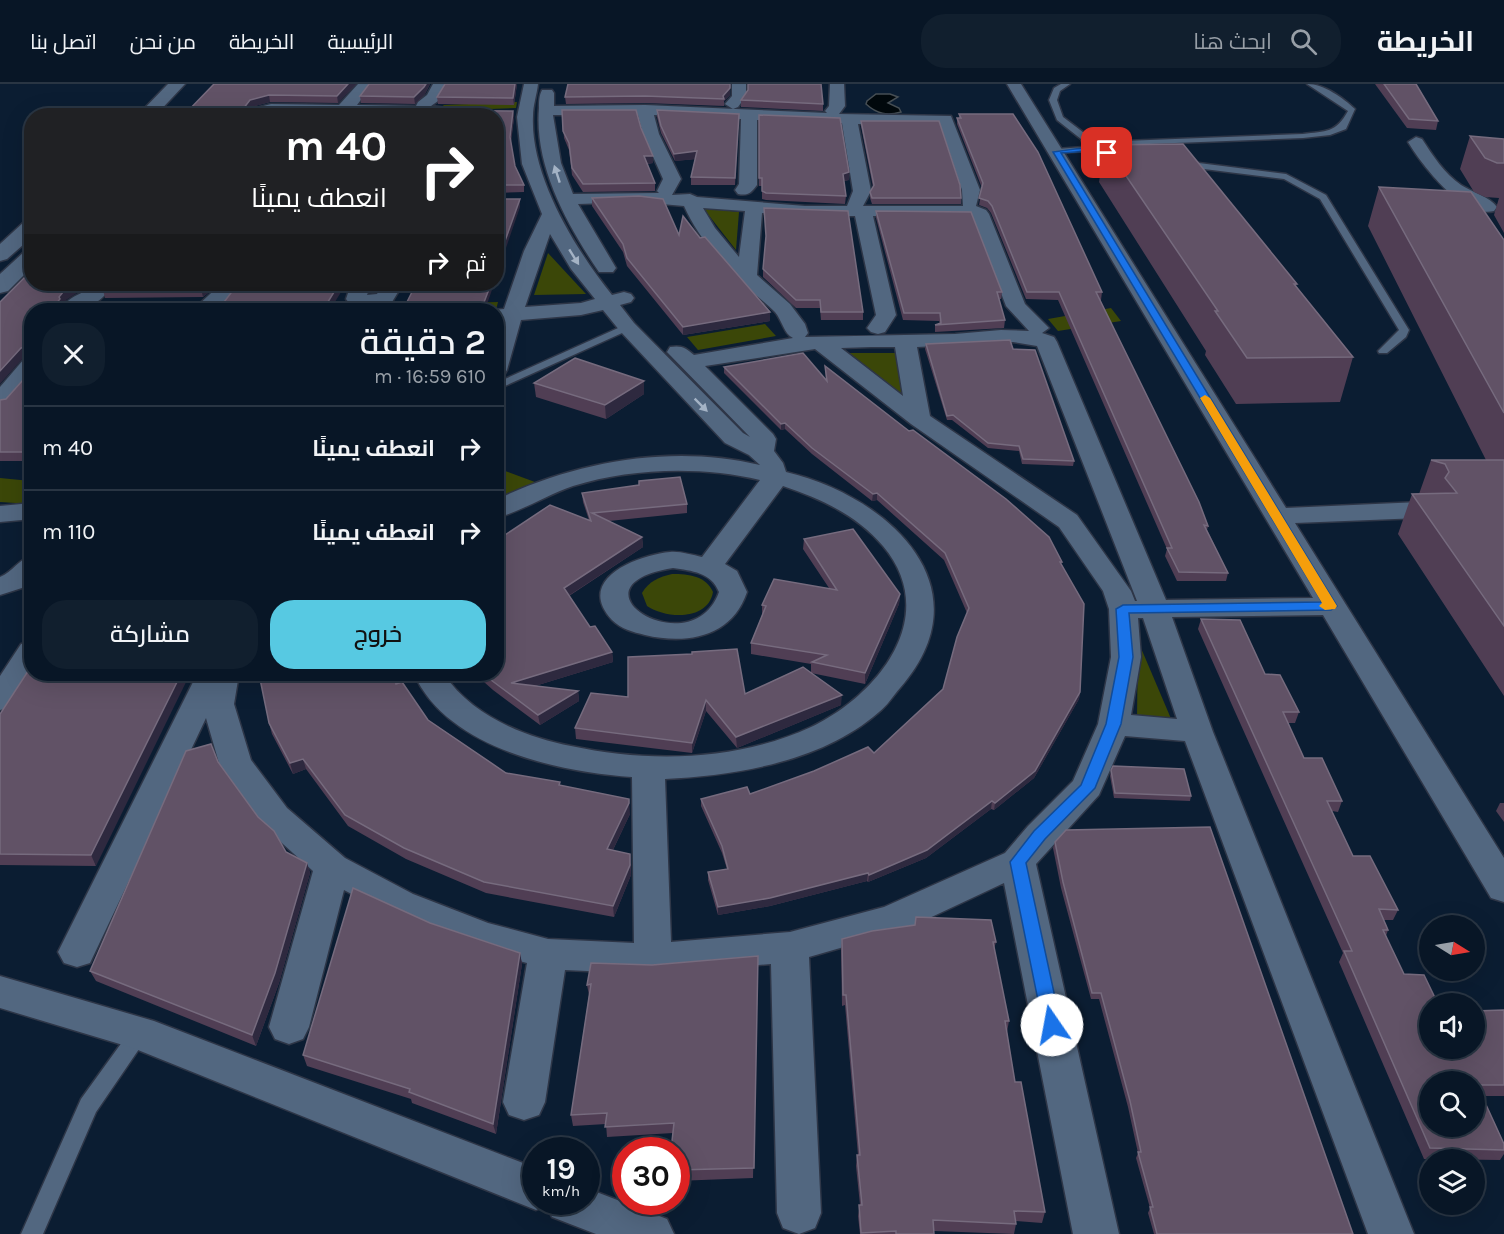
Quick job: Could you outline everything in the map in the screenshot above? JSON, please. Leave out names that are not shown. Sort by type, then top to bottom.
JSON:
[{"type":"street","points":[[351,108],[366,84]]},
{"type":"street","points":[[426,108],[440,84]]},
{"type":"street","points":[[531,84],[526,140],[530,164],[542,204],[561,237],[607,303],[636,315],[689,363],[764,439],[769,488],[709,566]]},
{"type":"street","points":[[529,112],[548,84]]},
{"type":"street","points":[[733,104],[739,96],[739,84]]},
{"type":"street","points":[[833,111],[837,106],[837,84]]},
{"type":"street","points":[[1014,84],[1504,888]]},
{"type":"street","points":[[156,108],[178,92]]},
{"type":"street","points":[[529,112],[642,100],[750,115],[849,120],[938,118],[948,120],[971,190],[970,203]]},
{"type":"street","points":[[642,100],[651,134],[672,179],[666,191]]},
{"type":"street","points":[[434,681],[445,696],[487,729],[513,742],[544,753],[577,761],[648,769],[692,768],[735,762],[777,751],[814,737],[847,720],[874,699],[895,677],[910,654],[919,631],[921,608],[918,585],[909,564],[896,544],[878,525],[848,505],[803,484],[768,463],[734,438],[636,315],[586,239],[566,199],[548,139],[529,112]]},
{"type":"street","points":[[744,190],[748,185],[750,115]]},
{"type":"street","points":[[849,120],[862,191],[859,208],[886,315],[878,328]]},
{"type":"street","points":[[526,140],[548,139]]},
{"type":"street","points":[[1416,141],[1432,169],[1452,187],[1493,212]]},
{"type":"street","points":[[566,199],[639,197],[754,207],[961,210],[980,214],[1016,306],[1038,328]]},
{"type":"street","points":[[690,200],[717,244],[795,321],[808,337],[919,419],[1068,522],[1136,600],[1326,598]]},
{"type":"street","points":[[542,204],[539,235],[505,315],[581,309],[607,303],[636,315]]},
{"type":"street","points":[[747,276],[754,207]]},
{"type":"street","points":[[0,255],[24,232]]},
{"type":"street","points":[[0,286],[24,263]]},
{"type":"street","points":[[78,303],[98,291]]},
{"type":"street","points":[[211,303],[225,291]]},
{"type":"street","points":[[359,291],[356,299],[365,302],[385,298],[389,291]]},
{"type":"street","points":[[689,363],[770,348],[808,337],[905,342],[1029,337],[1046,342],[1116,512],[1136,600],[1197,732],[1391,1234]]},
{"type":"street","points":[[905,342],[919,419]]},
{"type":"street","points":[[0,401],[24,373]]},
{"type":"street","points":[[504,506],[564,481],[623,468],[684,465],[745,470],[768,463]]},
{"type":"street","points":[[1276,516],[1419,510]]},
{"type":"street","points":[[0,514],[24,512]]},
{"type":"street","points":[[1068,522],[1116,512]]},
{"type":"street","points":[[0,587],[18,580],[24,573]]},
{"type":"street","points":[[223,681],[218,704],[235,763],[275,817],[332,867],[399,904],[480,936],[548,954],[653,959],[790,947],[893,919],[1018,862],[1040,835],[1087,788],[1114,724],[1136,600]]},
{"type":"street","points":[[0,700],[24,663]]},
{"type":"street","points":[[77,952],[209,681]]},
{"type":"street","points":[[1114,724],[1197,732]]},
{"type":"street","points":[[648,769],[653,959]]},
{"type":"street","points":[[1018,862],[1096,1234]]},
{"type":"street","points":[[289,1027],[332,867]]},
{"type":"street","points":[[790,947],[799,1213]]},
{"type":"street","points":[[524,1102],[548,954]]},
{"type":"street","points":[[0,992],[140,1034],[522,1184]]},
{"type":"street","points":[[600,1214],[651,1234]]},
{"type":"lane","points":[[1066,84],[1057,90],[1053,100],[1060,118],[1089,147],[1132,158]]},
{"type":"lane","points":[[1057,152],[1089,147],[1303,136],[1330,133],[1343,128],[1352,111],[1345,104],[1311,84]]},
{"type":"lane","points":[[1174,163],[1286,177],[1323,197],[1404,330],[1402,335],[1383,351]]},
{"type":"lane","points":[[504,383],[636,315]]},
{"type":"lane","points":[[32,1234],[88,1106],[140,1034]]},
{"type":"green space","points":[[517,102],[516,108],[440,108],[444,105]]},
{"type":"green space","points":[[703,208],[739,212],[736,250]]},
{"type":"green space","points":[[548,253],[586,294],[534,295]]},
{"type":"green space","points":[[1111,308],[1121,321],[1058,331],[1048,319]]},
{"type":"green space","points":[[765,324],[776,336],[698,350],[687,337]]},
{"type":"green space","points":[[849,353],[898,353],[904,396]]},
{"type":"green space","points":[[504,471],[543,485],[504,506]]},
{"type":"green space","points":[[0,478],[24,480],[24,504],[0,502]]},
{"type":"green space","points":[[672,574],[691,575],[706,582],[713,592],[710,601],[695,613],[685,615],[665,613],[647,606],[642,593],[648,585]]},
{"type":"green space","points":[[1138,641],[1172,721],[1137,717]]},
{"type":"shaded area","points":[[876,94],[890,94],[898,97],[888,103],[899,108],[901,112],[882,113],[866,104]]},
{"type":"building","points":[[214,84],[348,84],[337,96],[269,95],[250,100],[244,108],[191,108]]},
{"type":"building","points":[[369,84],[426,84],[414,97],[360,96]]},
{"type":"building","points":[[445,84],[515,84],[513,98],[437,97]]},
{"type":"building","points":[[568,84],[730,84],[730,88],[723,96],[724,99],[645,96],[565,97]]},
{"type":"building","points":[[748,84],[821,84],[823,104],[741,100],[748,90]]},
{"type":"building","points":[[1384,84],[1416,84],[1438,121],[1409,119]]},
{"type":"building","points":[[562,110],[636,110],[653,156],[644,156],[655,183],[583,184],[572,168],[569,143],[563,131]]},
{"type":"building","points":[[657,110],[739,114],[735,178],[691,177],[697,151],[674,154],[661,126]]},
{"type":"building","points":[[504,111],[513,111],[510,137],[515,166],[524,185],[504,185]]},
{"type":"building","points":[[959,114],[1013,114],[1038,152],[1102,292],[1096,292],[1199,502],[1208,526],[1204,525],[1228,573],[1179,572],[1167,548],[1172,548],[1059,292],[1027,292],[992,206],[988,201],[979,198],[983,183],[957,118],[961,118]]},
{"type":"building","points":[[759,115],[840,118],[849,172],[843,174],[846,196],[762,191],[762,178],[759,178]]},
{"type":"building","points":[[861,121],[939,121],[960,185],[961,198],[872,198],[870,192],[874,185]]},
{"type":"building","points":[[1470,136],[1504,139],[1504,163],[1485,158]]},
{"type":"building","points":[[1183,144],[1353,357],[1247,358],[1215,311],[1218,311],[1105,145]]},
{"type":"building","points":[[1379,187],[1471,192],[1504,240],[1504,413]]},
{"type":"building","points":[[639,196],[663,199],[679,235],[683,216],[700,238],[705,237],[770,312],[683,327],[627,258],[623,244],[592,198]]},
{"type":"building","points":[[504,199],[520,199],[504,244]]},
{"type":"building","points":[[764,208],[848,211],[863,312],[821,312],[820,300],[796,300],[763,269],[766,236]]},
{"type":"building","points":[[876,211],[971,212],[1002,292],[997,292],[1005,320],[935,325],[941,323],[940,313],[904,313]]},
{"type":"building","points":[[24,278],[24,291],[65,291],[57,303],[24,303],[24,348],[21,348],[0,371],[0,302]]},
{"type":"building","points":[[232,291],[335,291],[327,303],[223,303]]},
{"type":"building","points":[[412,291],[488,291],[484,303],[406,303]]},
{"type":"building","points":[[1010,340],[1013,349],[1035,350],[1074,461],[1023,459],[1019,446],[988,443],[953,415],[947,416],[926,344]]},
{"type":"building","points":[[803,353],[827,381],[825,366],[909,431],[913,430],[1006,499],[1049,537],[1062,562],[1060,562],[1084,604],[1080,692],[1035,771],[995,803],[992,801],[927,850],[869,875],[868,873],[770,898],[718,907],[708,872],[728,869],[722,846],[701,799],[747,787],[750,794],[814,771],[868,747],[874,753],[943,689],[957,637],[969,608],[945,553],[877,493],[873,494],[812,448],[785,423],[781,424],[724,367]]},
{"type":"building","points":[[575,358],[644,381],[605,405],[534,383]]},
{"type":"building","points":[[24,379],[24,452],[0,452],[0,400],[6,399]]},
{"type":"building","points":[[1431,460],[1504,460],[1504,626],[1412,494],[1457,493],[1445,478],[1449,472],[1445,464]]},
{"type":"building","points":[[680,477],[687,504],[592,513],[642,537],[564,588],[590,627],[595,626],[612,652],[511,683],[578,691],[538,715],[492,681],[504,681],[504,536],[550,505],[591,521],[582,493],[639,485],[639,481]]},
{"type":"building","points":[[853,529],[900,594],[865,673],[812,662],[827,655],[751,643],[766,606],[762,605],[774,579],[837,590],[804,539]]},
{"type":"building","points":[[1201,619],[1240,620],[1265,674],[1280,675],[1299,712],[1283,712],[1304,758],[1322,758],[1342,801],[1327,801],[1353,856],[1370,856],[1398,910],[1379,909],[1388,930],[1383,930],[1404,974],[1419,975],[1419,981],[1427,981],[1433,993],[1419,993],[1419,1059],[1485,1059],[1485,1011],[1504,1010],[1504,1085],[1485,1085],[1485,1071],[1419,1071],[1419,1123],[1344,951],[1352,951]]},
{"type":"building","points":[[737,649],[745,694],[803,667],[842,695],[736,737],[706,700],[692,743],[575,728],[591,693],[628,697],[628,657]]},
{"type":"building","points":[[24,677],[24,681],[178,681],[91,855],[0,854],[0,714]]},
{"type":"building","points":[[260,681],[395,681],[396,684],[402,682],[428,720],[506,773],[560,782],[559,785],[629,799],[607,849],[630,854],[630,865],[613,906],[484,882],[404,848],[345,815],[303,759],[290,763],[269,723]]},
{"type":"building","points":[[211,744],[218,762],[258,817],[274,831],[286,852],[307,863],[275,973],[252,1035],[90,971],[186,751]]},
{"type":"building","points":[[1113,766],[1184,769],[1191,796],[1115,793],[1111,770]]},
{"type":"building","points":[[1210,827],[1353,1234],[1157,1234],[1150,1207],[1153,1207],[1138,1152],[1141,1152],[1130,1101],[1101,993],[1092,993],[1055,842],[1066,830]]},
{"type":"building","points":[[353,888],[430,923],[520,953],[493,1124],[409,1092],[410,1089],[303,1055]]},
{"type":"building","points":[[916,917],[991,920],[996,942],[993,942],[1009,1021],[1005,1021],[1015,1082],[1021,1082],[1045,1212],[1014,1211],[1016,1224],[933,1220],[934,1234],[896,1234],[896,1231],[861,1233],[859,1205],[862,1205],[857,1155],[860,1155],[846,995],[843,995],[842,939],[872,931],[915,925]]},
{"type":"building","points":[[758,956],[754,1168],[690,1170],[690,1137],[672,1137],[674,1123],[605,1127],[607,1113],[571,1115],[591,984],[587,985],[591,963],[652,965]]},
{"type":"building","points":[[1485,1102],[1504,1144],[1504,1150],[1430,1148],[1425,1137],[1485,1137]]},
{"type":"slow traffic","points":[[1205,398],[1331,606],[1325,606]]},
{"type":"route","points":[[1052,1025],[1018,862],[1040,835],[1087,788],[1114,724],[1126,657],[1123,609],[1331,606],[1057,152],[1089,149],[1107,153]]}]
